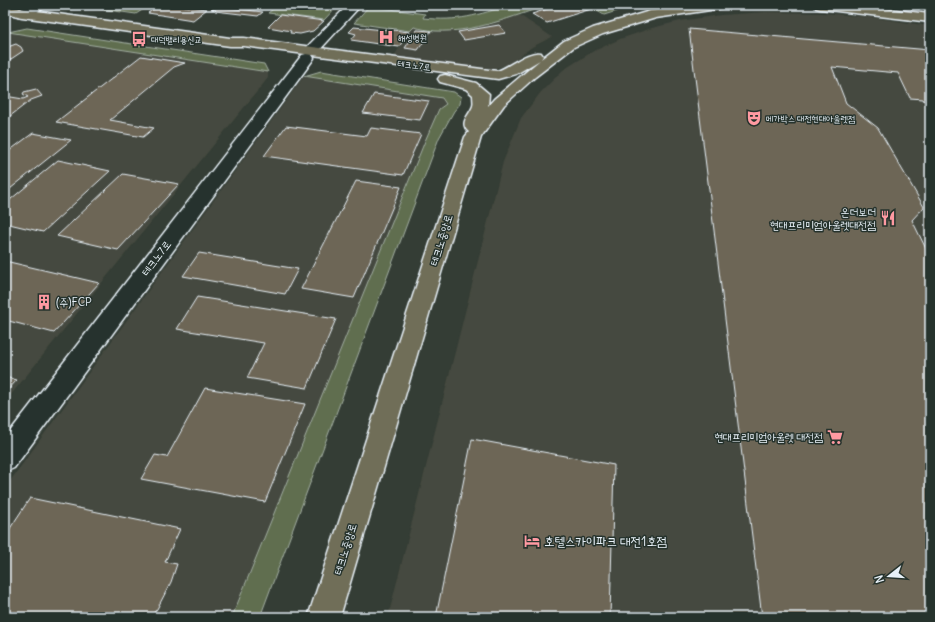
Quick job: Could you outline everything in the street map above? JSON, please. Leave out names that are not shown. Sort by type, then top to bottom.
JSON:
[{"type":"main road","name":"테크노중앙로","points":[[324,617],[473,137],[499,102],[530,74],[569,44],[598,31],[654,14],[717,5]]},
{"type":"main road","points":[[820,5],[930,16]]},
{"type":"main road","points":[[886,5],[906,8],[930,16]]},
{"type":"main road","name":"테크노7로","points":[[5,9],[22,13],[230,42],[237,46],[498,75],[511,71],[543,52],[569,44]]},
{"type":"main road","points":[[5,22],[22,13]]},
{"type":"main road","name":"테크노7로","points":[[309,54],[453,80],[471,86],[481,94],[481,105],[472,119],[473,137]]},
{"type":"street","points":[[22,13],[39,5]]},
{"type":"street","points":[[309,54],[355,5]]},
{"type":"street","name":"테크노7로","points":[[5,459],[309,54]]},
{"type":"shaded area","points":[[766,12],[823,13],[870,17],[930,26],[930,617],[388,617],[503,162],[521,118],[541,92],[563,70],[592,52],[620,39],[652,28],[680,21],[721,15]]},
{"type":"shaded area","points":[[518,14],[552,37],[532,47],[508,65],[489,70],[394,56],[413,27],[435,31],[456,30],[476,27]]},
{"type":"shaded area","points":[[8,32],[268,72],[268,78],[5,402],[5,34]]},
{"type":"shaded area","points":[[304,76],[442,98],[446,104],[439,109],[425,141],[232,617],[5,617],[5,488]]},
{"type":"green space","points":[[72,5],[150,5],[136,14]]},
{"type":"green space","points":[[248,5],[338,5],[324,20],[268,13],[273,9]]},
{"type":"green space","points":[[510,5],[549,5],[479,27],[450,31],[435,31],[414,27],[410,31],[354,23],[369,6],[425,14],[423,18],[447,19],[477,15]]},
{"type":"green space","points":[[587,5],[636,5],[604,15]]},
{"type":"green space","points":[[27,28],[264,64],[268,72],[8,32]]},
{"type":"green space","points":[[321,71],[454,92],[461,97],[460,104],[454,111],[439,138],[260,617],[232,617],[425,141],[439,109],[446,104],[442,98],[304,76]]},
{"type":"building","points":[[159,5],[175,5],[207,9],[193,20],[148,13]]},
{"type":"building","points":[[216,5],[223,5],[221,7],[263,12],[258,16],[215,11],[216,10],[211,9]]},
{"type":"building","points":[[560,5],[583,5],[591,9],[547,23],[532,14]]},
{"type":"building","points":[[280,15],[324,21],[313,31],[300,34],[268,27]]},
{"type":"building","points":[[499,25],[506,33],[464,40],[458,32]]},
{"type":"building","points":[[354,27],[409,32],[399,47],[351,40],[356,34],[349,32]]},
{"type":"building","name":"현대프리미엄아울렛 대전점","points":[[689,29],[930,50],[930,111],[923,99],[910,98],[898,73],[832,67],[846,103],[878,128],[924,207],[912,220],[930,257],[930,617],[762,617]]},
{"type":"building","points":[[417,30],[431,31],[418,50],[405,48]]},
{"type":"building","points":[[16,44],[21,47],[23,51],[5,63],[5,48]]},
{"type":"building","points":[[141,56],[185,63],[174,67],[110,120],[154,128],[143,137],[56,122]]},
{"type":"building","points":[[36,89],[42,96],[31,100],[5,120],[5,96],[23,99],[28,97],[23,94],[24,92]]},
{"type":"building","points":[[374,94],[429,101],[420,120],[363,113]]},
{"type":"building","points":[[286,126],[367,136],[371,128],[421,134],[403,175],[264,156]]},
{"type":"building","points":[[33,133],[71,140],[5,193],[5,154]]},
{"type":"building","points":[[58,160],[110,171],[43,232],[5,223],[5,204]]},
{"type":"building","points":[[123,174],[179,184],[118,250],[57,236]]},
{"type":"building","points":[[356,181],[401,187],[354,298],[301,289]]},
{"type":"building","points":[[199,253],[298,269],[285,294],[183,276]]},
{"type":"building","name":"(주)FCP","points":[[5,261],[99,283],[54,333],[5,320]]},
{"type":"building","points":[[197,297],[336,319],[307,388],[247,378],[264,343],[177,329]]},
{"type":"building","points":[[5,377],[17,380],[5,393]]},
{"type":"building","points":[[205,388],[305,404],[265,502],[141,479],[155,455],[167,457]]},
{"type":"building","name":"호텔스카이파크 대전1호점","points":[[472,439],[614,465],[610,617],[436,617]]},
{"type":"building","points":[[30,498],[180,529],[165,562],[177,564],[171,582],[157,609],[150,617],[5,617],[5,536]]},
{"type":"place","name":"해성병원","points":[[386,37]]},
{"type":"place","name":"대덕밸리용신교","points":[[139,39]]},
{"type":"place","name":"메가박스 대전현대아울렛점","points":[[754,118]]},
{"type":"place","name":"온더보더 현대프리미엄아울렛대전점","points":[[888,218]]},
{"type":"place","name":"(주)FCP","points":[[44,302]]},
{"type":"place","name":"현대프리미엄아울렛 대전점","points":[[835,437]]},
{"type":"place","name":"호텔스카이파크 대전1호점","points":[[532,541]]}]
